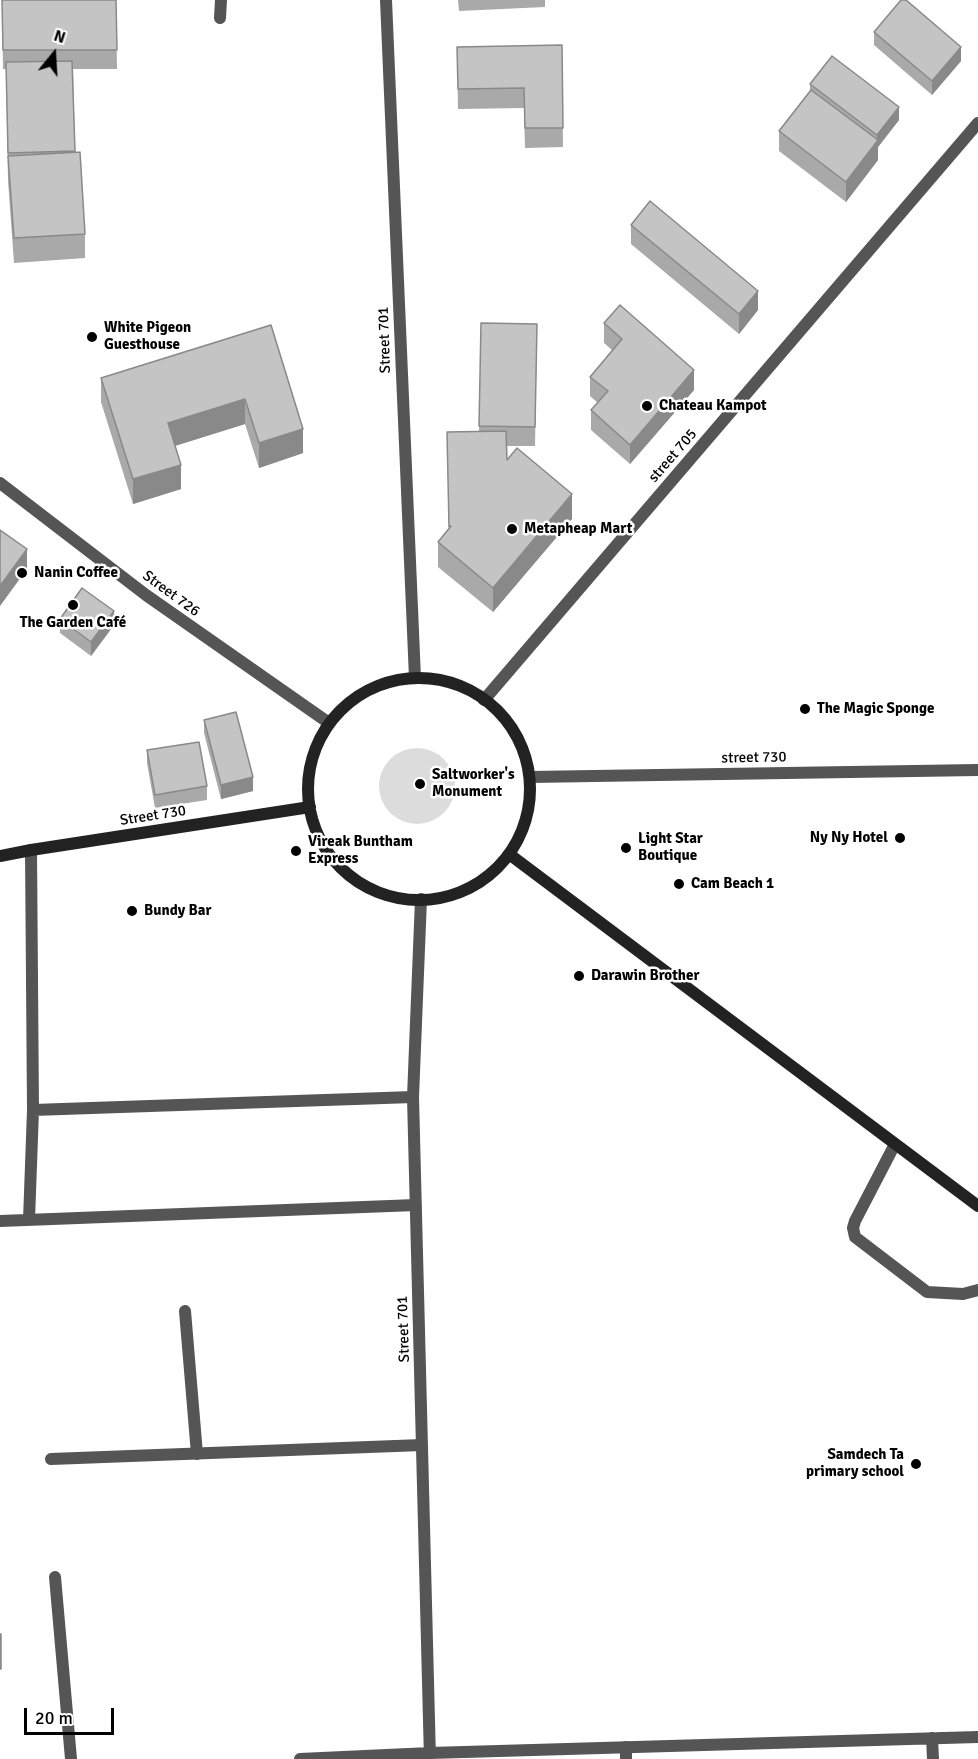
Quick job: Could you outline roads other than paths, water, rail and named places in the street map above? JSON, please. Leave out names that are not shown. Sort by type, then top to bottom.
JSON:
[{"type":"street","points":[[220,18],[221,0]]},
{"type":"street","name":"Street 701","points":[[386,0],[415,678]]},
{"type":"street","name":"street 705","points":[[484,700],[978,123]]},
{"type":"street","name":"Street 726","points":[[0,483],[146,595],[329,723]]},
{"type":"street","points":[[415,678],[436,679],[465,688],[484,700],[501,715],[518,737],[530,777],[528,814],[518,840],[509,854],[497,868],[474,885],[448,896],[421,899],[380,892],[346,871],[326,848],[318,833],[310,807],[308,782],[310,768],[319,740],[329,723],[348,704],[374,687],[388,682],[415,678]]},
{"type":"street","name":"street 730","points":[[530,777],[978,770]]},
{"type":"street","name":"Street 730","points":[[0,856],[310,807]]},
{"type":"street","points":[[29,1220],[33,1110],[31,850]]},
{"type":"street","points":[[509,854],[978,1206]]},
{"type":"street","name":"Street 701","points":[[421,899],[413,1097],[430,1756]]},
{"type":"street","points":[[33,1110],[413,1097]]},
{"type":"street","points":[[895,1144],[855,1221],[853,1228],[855,1237],[927,1292],[963,1294],[978,1290]]},
{"type":"street","points":[[0,1221],[416,1205]]},
{"type":"street","points":[[185,1311],[196,1454]]},
{"type":"street","points":[[51,1459],[422,1445]]},
{"type":"street","points":[[55,1577],[71,1759]]},
{"type":"street","points":[[300,1759],[626,1753],[978,1737]]},
{"type":"street","points":[[932,1738],[933,1759]]},
{"type":"place","name":"White Pigeon Guesthouse","points":[[92,337]]},
{"type":"place","name":"Chateau Kampot","points":[[647,406]]},
{"type":"place","name":"Metapheap Mart","points":[[512,529]]},
{"type":"place","name":"Nanin Coffee","points":[[22,573]]},
{"type":"place","name":"The Garden Café","points":[[73,605]]},
{"type":"place","name":"The Magic Sponge","points":[[805,709]]},
{"type":"place","name":"Saltworker's Monument","points":[[420,784]]},
{"type":"place","name":"Ny Ny Hotel","points":[[900,838]]},
{"type":"place","name":"Light Star Boutique","points":[[626,848]]},
{"type":"place","name":"Vireak Buntham Express","points":[[296,851]]},
{"type":"place","name":"Cam Beach 1","points":[[679,884]]},
{"type":"place","name":"Bundy Bar","points":[[132,911]]},
{"type":"place","name":"Darawin Brother","points":[[579,976]]},
{"type":"place","name":"Samdech Ta primary school","points":[[916,1464]]}]
